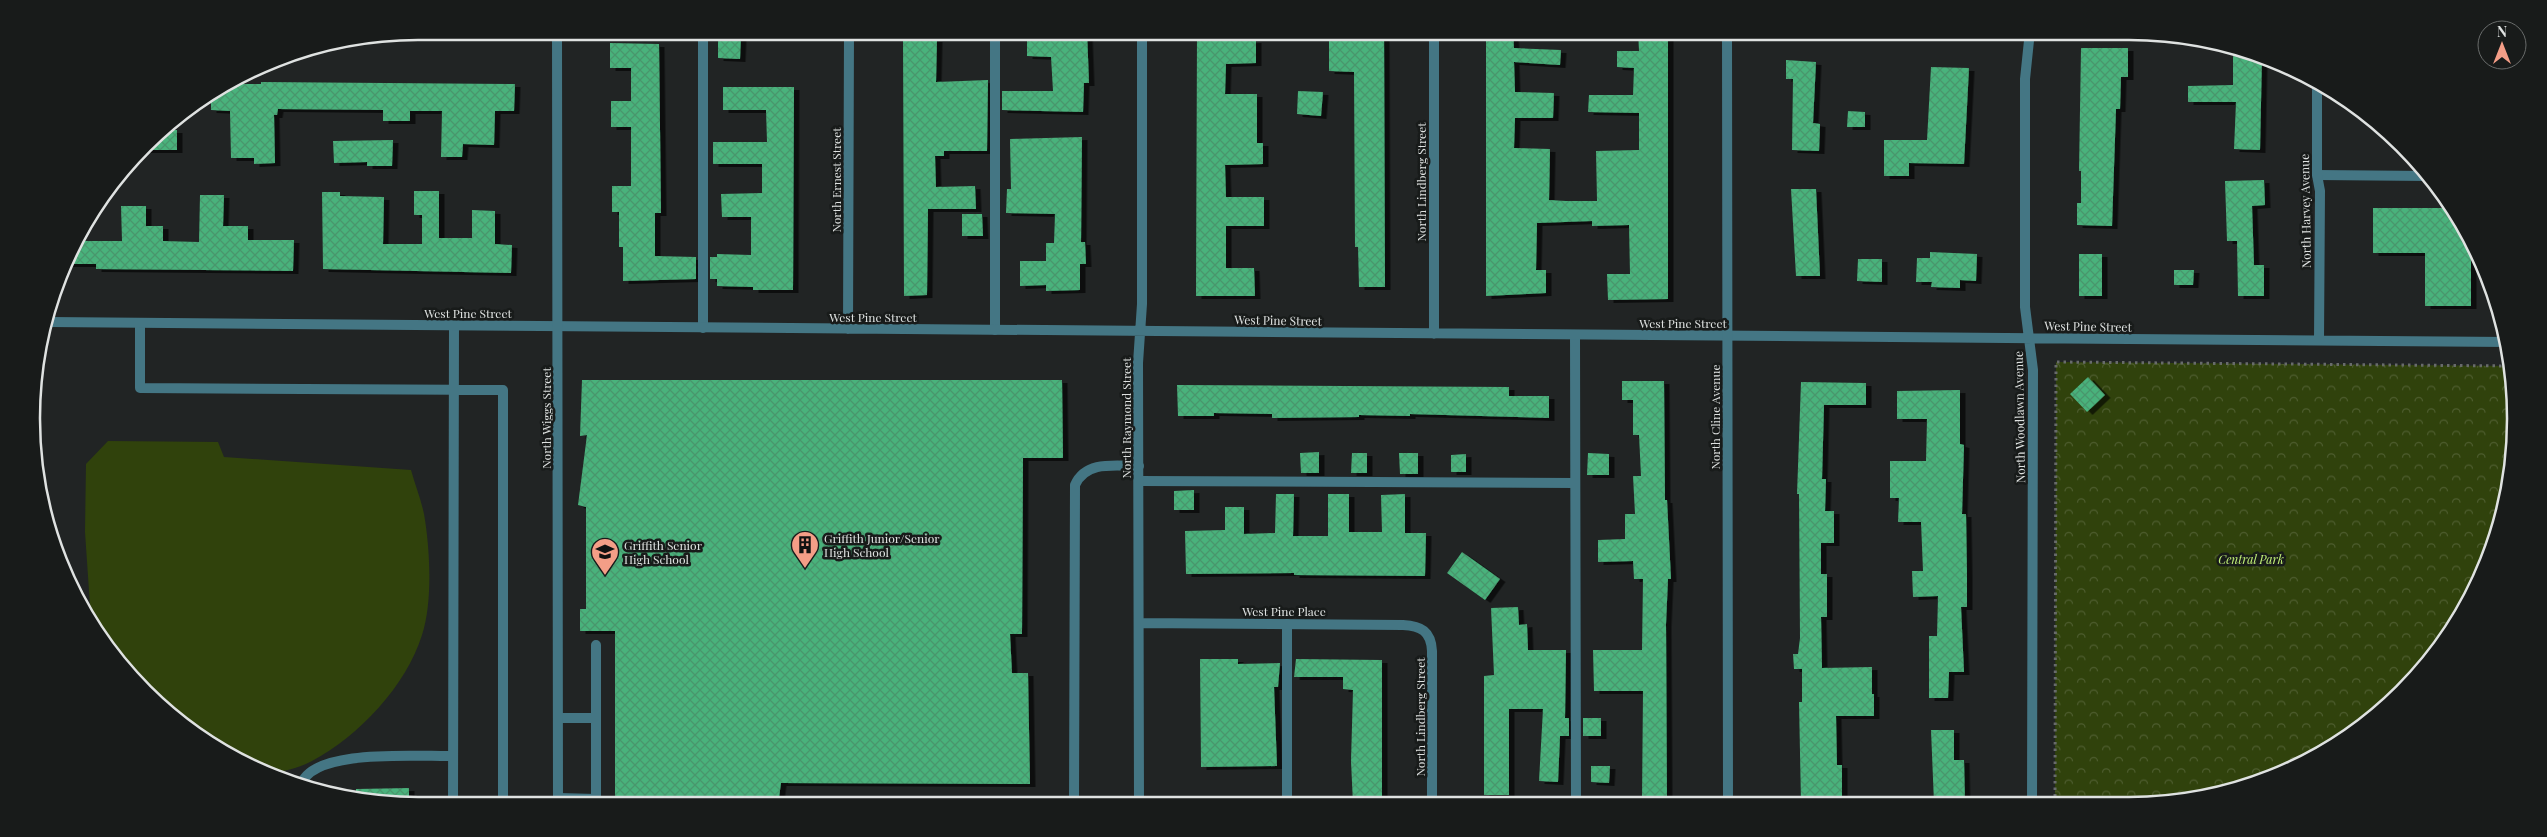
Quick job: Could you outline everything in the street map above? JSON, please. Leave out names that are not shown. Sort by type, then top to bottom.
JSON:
[{"type":"street","name":"North Wiggs Street","points":[[557,40],[558,797]]},
{"type":"street","points":[[703,40],[703,328]]},
{"type":"street","name":"North Ernest Street","points":[[848,329],[849,40]]},
{"type":"street","points":[[995,40],[995,330]]},
{"type":"street","name":"North Raymond Street","points":[[1140,797],[1138,466],[1142,40]]},
{"type":"street","name":"North Lindberg Street","points":[[1434,40],[1434,334]]},
{"type":"street","name":"North Cline Avenue","points":[[1727,40],[1728,797]]},
{"type":"street","name":"North Woodlawn Avenue","points":[[2029,40],[2025,79],[2025,307],[2033,370],[2032,797]]},
{"type":"street","name":"North Harvey Avenue","points":[[2317,90],[2317,175],[2320,191],[2318,340]]},
{"type":"street","points":[[2317,175],[2419,176]]},
{"type":"street","name":"West Pine Street","points":[[53,322],[2499,342]]},
{"type":"street","points":[[140,323],[140,388],[503,390],[503,797]]},
{"type":"street","points":[[453,797],[454,325]]},
{"type":"street","points":[[1575,335],[1576,797]]},
{"type":"street","points":[[1074,797],[1075,485],[1078,478],[1090,469],[1104,466],[1138,466]]},
{"type":"street","points":[[1138,481],[1575,483]]},
{"type":"street","name":"West Pine Place","points":[[1139,623],[1403,625],[1422,628],[1427,632]]},
{"type":"street","points":[[1287,624],[1287,797]]},
{"type":"street","name":"North Lindberg Street","points":[[1427,632],[1432,651],[1432,797]]},
{"type":"street","points":[[596,644],[596,797]]},
{"type":"street","points":[[558,718],[596,718]]},
{"type":"street","points":[[304,779],[320,766],[340,759],[453,756]]},
{"type":"path","points":[[2055,797],[2056,362],[2503,366]]},
{"type":"green space","name":"Central Park","points":[[2056,362],[2503,366],[2507,418],[2504,468],[2500,492],[2487,540],[2468,586],[2443,629],[2429,649],[2396,686],[2359,719],[2339,733],[2296,758],[2250,777],[2202,790],[2178,794],[2128,797],[2055,797]]},
{"type":"green space","points":[[108,441],[218,442],[224,457],[411,470],[423,508],[428,543],[428,607],[422,635],[415,654],[393,691],[379,708],[347,738],[307,763],[282,771],[229,746],[188,719],[134,668],[118,649],[90,606],[85,532],[86,464]]},
{"type":"building","points":[[718,40],[741,40],[740,59],[718,58]]},
{"type":"building","points":[[903,40],[937,40],[936,82],[988,80],[987,151],[944,151],[944,156],[935,156],[936,187],[975,186],[976,209],[928,209],[927,295],[904,296]]},
{"type":"building","points":[[1087,40],[1089,83],[1084,83],[1083,112],[1002,110],[1002,91],[1053,91],[1051,57],[1027,56],[1027,41]]},
{"type":"building","points":[[1197,40],[1256,40],[1256,63],[1226,64],[1225,94],[1257,94],[1257,143],[1263,143],[1263,164],[1225,165],[1226,197],[1264,197],[1264,226],[1226,226],[1226,268],[1254,268],[1255,296],[1196,296]]},
{"type":"building","points":[[1384,40],[1385,287],[1359,287],[1358,247],[1355,247],[1354,72],[1329,71],[1329,41]]},
{"type":"building","points":[[1486,40],[1514,40],[1514,48],[1561,50],[1560,65],[1514,62],[1515,92],[1554,93],[1553,118],[1515,118],[1514,148],[1550,149],[1549,200],[1597,201],[1596,151],[1639,150],[1639,113],[1588,112],[1589,95],[1633,95],[1634,68],[1617,67],[1617,51],[1639,51],[1638,40],[1668,40],[1668,299],[1608,300],[1607,274],[1630,274],[1629,225],[1592,226],[1592,221],[1537,223],[1536,270],[1546,270],[1546,293],[1486,296]]},
{"type":"building","points":[[610,43],[659,44],[661,213],[655,213],[655,256],[696,257],[696,279],[623,281],[623,247],[619,247],[619,212],[612,212],[612,186],[631,186],[631,127],[611,127],[611,101],[631,101],[631,68],[610,68]]},
{"type":"building","points":[[2081,48],[2128,48],[2128,77],[2121,77],[2120,109],[2116,109],[2112,226],[2077,225],[2077,203],[2081,203],[2081,171],[2079,171]]},
{"type":"building","points":[[2233,55],[2262,65],[2260,150],[2234,149],[2236,102],[2188,102],[2188,86],[2233,85]]},
{"type":"building","points":[[1786,60],[1816,62],[1813,123],[1820,124],[1819,151],[1792,150],[1793,79],[1786,79]]},
{"type":"building","points":[[1931,67],[1969,68],[1964,164],[1909,163],[1909,176],[1884,176],[1884,140],[1927,140]]},
{"type":"building","points":[[261,82],[515,84],[514,111],[495,111],[494,145],[463,144],[462,157],[441,157],[442,111],[410,111],[410,121],[383,121],[383,110],[278,109],[277,115],[274,115],[275,163],[254,164],[254,158],[231,158],[230,111],[211,110],[211,102],[242,84],[261,84]]},
{"type":"building","points":[[723,87],[794,87],[793,290],[753,290],[753,287],[717,286],[717,279],[710,279],[710,257],[717,257],[717,254],[751,255],[751,217],[722,217],[721,194],[762,193],[762,164],[713,164],[713,142],[767,142],[766,110],[723,110]]},
{"type":"building","points":[[1298,91],[1323,92],[1321,116],[1297,114]]},
{"type":"building","points":[[1848,111],[1865,112],[1865,127],[1847,127]]},
{"type":"building","points":[[174,130],[177,130],[177,150],[152,150]]},
{"type":"building","points":[[1082,137],[1081,242],[1085,242],[1086,264],[1080,264],[1080,290],[1046,291],[1046,285],[1020,286],[1020,261],[1046,261],[1046,243],[1054,243],[1055,214],[1006,213],[1007,189],[1011,189],[1010,139]]},
{"type":"building","points":[[393,140],[392,166],[367,166],[367,162],[334,163],[333,141]]},
{"type":"building","points":[[2264,180],[2265,205],[2252,206],[2254,265],[2264,265],[2264,296],[2238,296],[2237,241],[2227,241],[2225,181]]},
{"type":"building","points":[[1791,189],[1816,189],[1820,276],[1796,276]]},
{"type":"building","points":[[414,191],[439,191],[439,238],[472,238],[472,210],[495,211],[495,244],[512,245],[511,273],[323,269],[322,192],[340,192],[340,196],[384,197],[383,244],[422,244],[422,215],[414,215]]},
{"type":"building","points":[[200,195],[224,195],[223,226],[248,226],[248,240],[294,240],[293,271],[96,269],[96,264],[73,264],[84,241],[122,241],[121,206],[146,206],[146,226],[163,226],[163,241],[199,242]]},
{"type":"building","points":[[2373,208],[2443,208],[2471,258],[2471,306],[2425,306],[2425,253],[2373,253]]},
{"type":"building","points":[[962,214],[982,214],[983,236],[962,236]]},
{"type":"building","points":[[1930,252],[1977,254],[1976,281],[1960,280],[1960,288],[1931,287],[1932,282],[1916,282],[1917,258],[1930,258]]},
{"type":"building","points":[[2079,254],[2102,254],[2102,296],[2079,296]]},
{"type":"building","points":[[1858,259],[1882,259],[1882,282],[1857,281]]},
{"type":"building","points":[[2174,270],[2194,270],[2193,285],[2174,285]]},
{"type":"building","points":[[2088,377],[2105,395],[2087,412],[2070,394]]},
{"type":"building","name":"Griffith Junior/Senior High School","points":[[582,380],[1062,380],[1063,458],[1023,458],[1022,634],[1010,634],[1012,673],[1028,673],[1030,784],[781,783],[779,797],[615,797],[615,631],[580,631],[580,609],[586,609],[586,507],[578,505],[587,435],[580,436]]},
{"type":"building","points":[[1622,381],[1664,381],[1665,500],[1667,500],[1671,579],[1668,579],[1666,624],[1667,797],[1642,797],[1643,691],[1594,691],[1593,650],[1642,650],[1643,579],[1634,579],[1633,561],[1598,562],[1598,540],[1625,539],[1625,514],[1635,514],[1633,476],[1641,476],[1639,435],[1633,435],[1633,400],[1622,400]]},
{"type":"building","points":[[1801,382],[1866,383],[1866,405],[1824,405],[1822,479],[1826,479],[1825,511],[1834,511],[1834,543],[1821,543],[1821,574],[1827,574],[1827,617],[1821,617],[1822,668],[1872,667],[1872,694],[1874,694],[1874,716],[1836,716],[1837,765],[1842,765],[1842,797],[1801,797],[1799,702],[1802,702],[1802,669],[1794,669],[1793,654],[1798,654],[1800,638],[1799,494],[1797,494]]},
{"type":"building","points":[[1177,385],[1509,387],[1509,396],[1549,396],[1549,418],[1410,414],[1410,416],[1359,415],[1359,417],[1272,418],[1272,414],[1214,413],[1214,416],[1178,416]]},
{"type":"building","points":[[1960,390],[1960,444],[1964,445],[1962,514],[1966,514],[1967,574],[1967,607],[1961,607],[1964,672],[1949,672],[1948,698],[1929,698],[1929,636],[1937,636],[1938,596],[1913,597],[1912,571],[1923,571],[1921,522],[1898,522],[1899,498],[1890,498],[1890,461],[1926,461],[1927,419],[1897,419],[1897,391]]},
{"type":"building","points":[[1319,452],[1319,473],[1301,473],[1300,453]]},
{"type":"building","points":[[1352,453],[1367,453],[1367,473],[1351,473]]},
{"type":"building","points":[[1399,453],[1418,453],[1418,474],[1400,474]]},
{"type":"building","points":[[1588,453],[1609,454],[1609,475],[1587,475]]},
{"type":"building","points":[[1466,454],[1466,472],[1451,472],[1451,455]]},
{"type":"building","points":[[1194,490],[1194,510],[1174,510],[1174,491]]},
{"type":"building","points":[[1276,494],[1294,494],[1293,536],[1328,536],[1328,494],[1349,494],[1349,532],[1382,532],[1381,495],[1405,494],[1405,533],[1426,533],[1425,576],[1294,575],[1294,573],[1186,574],[1185,531],[1225,530],[1225,507],[1244,507],[1244,534],[1275,533]]},
{"type":"building","points":[[1462,552],[1500,579],[1485,600],[1447,573]]},
{"type":"building","points":[[1518,607],[1519,625],[1527,624],[1528,650],[1566,650],[1565,718],[1569,718],[1569,736],[1560,736],[1558,782],[1539,781],[1543,709],[1509,709],[1509,795],[1484,795],[1484,676],[1494,675],[1491,608]]},
{"type":"building","points":[[1200,659],[1238,659],[1238,664],[1280,663],[1278,687],[1274,687],[1277,766],[1201,767]]},
{"type":"building","points":[[1296,659],[1382,660],[1382,797],[1353,797],[1351,761],[1353,690],[1343,689],[1343,677],[1294,677]]},
{"type":"building","points":[[1583,718],[1601,718],[1601,736],[1583,736]]},
{"type":"building","points":[[1931,730],[1954,730],[1954,760],[1964,760],[1965,797],[1934,797]]},
{"type":"building","points":[[1591,766],[1610,766],[1609,783],[1591,782]]},
{"type":"building","points":[[409,788],[409,797],[369,794],[356,792],[356,789]]},
{"type":"place","name":"Griffith Junior/Senior High School","points":[[805,569]]},
{"type":"place","name":"Griffith Senior High School","points":[[605,576]]}]
